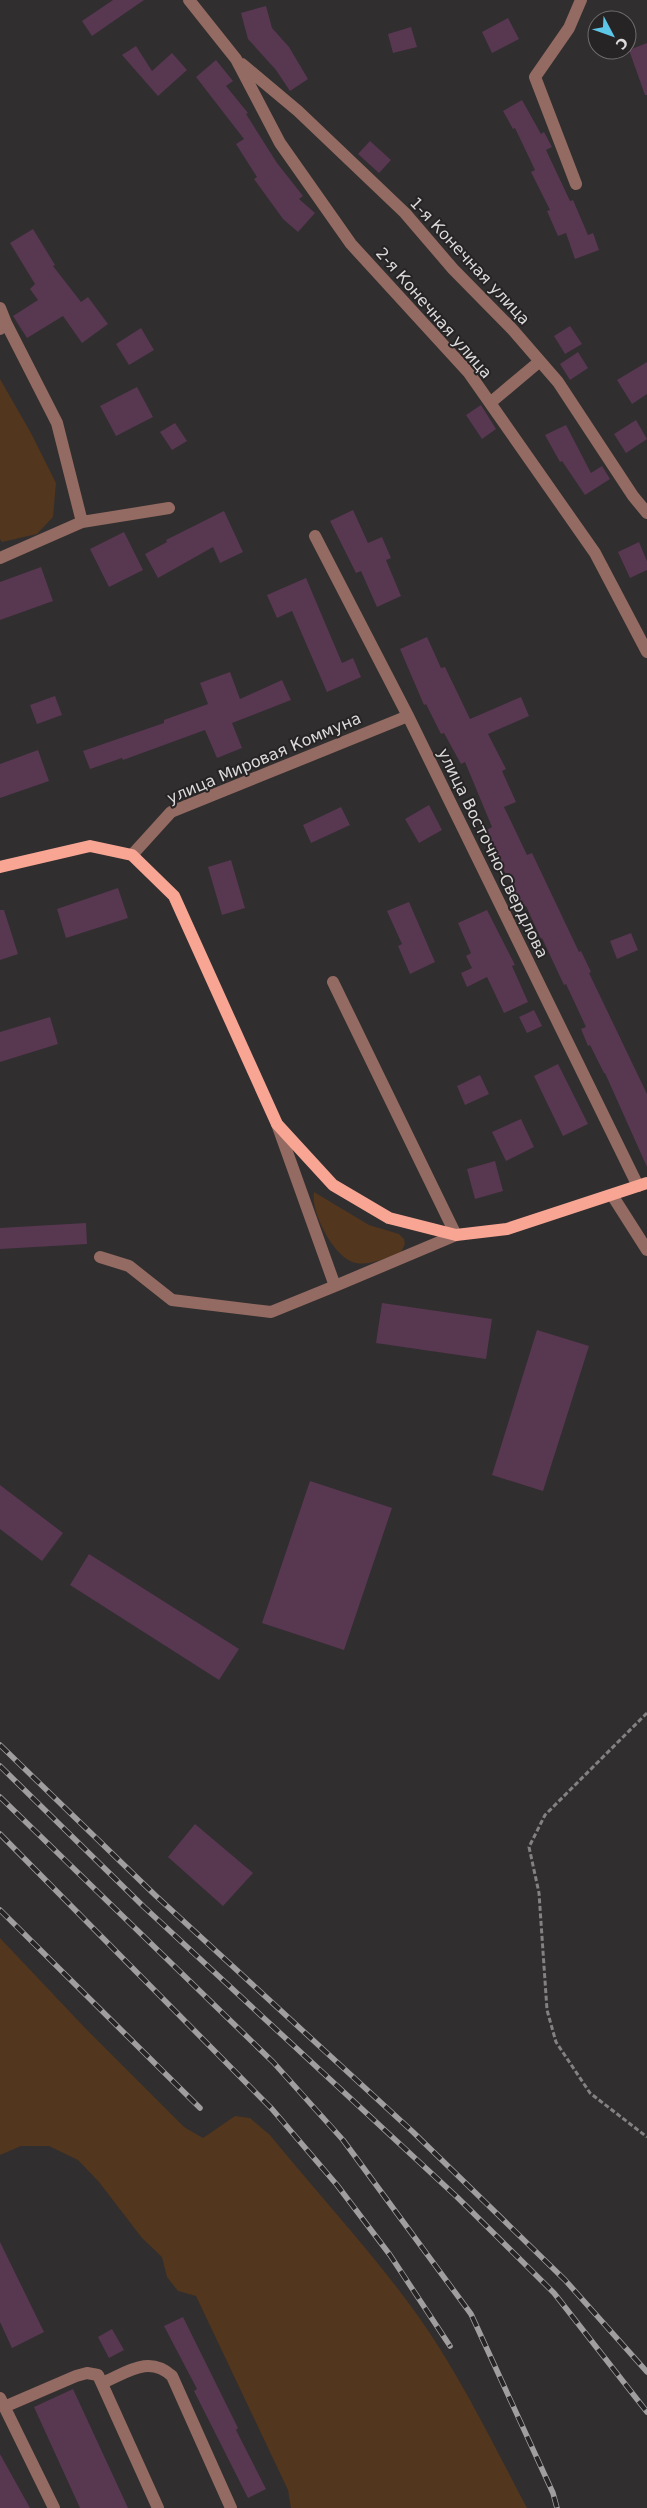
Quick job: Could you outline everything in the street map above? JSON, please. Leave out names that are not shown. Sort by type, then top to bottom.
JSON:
[{"type":"main road","points":[[0,866],[90,846],[132,855],[174,896],[277,1124],[333,1184],[389,1218],[456,1235],[507,1229],[643,1185]]},
{"type":"street","name":"2-я Конечная улица","points":[[189,0],[236,59],[280,142],[351,244],[469,373],[595,553],[647,652]]},
{"type":"street","points":[[576,184],[535,77],[569,28],[582,0]]},
{"type":"street","name":"1-я Конечная улица","points":[[236,59],[298,111],[405,213],[453,269],[512,329],[558,382],[633,496],[647,513]]},
{"type":"street","points":[[0,308],[3,326],[57,423],[82,522]]},
{"type":"street","points":[[490,404],[540,361]]},
{"type":"street","points":[[0,558],[82,522],[169,508]]},
{"type":"street","name":"улица Восточно-Свердлова","points":[[315,536],[408,716],[643,1185]]},
{"type":"street","name":"улица Мировая Коммуна","points":[[132,855],[171,812],[408,716]]},
{"type":"street","points":[[100,1257],[129,1266],[172,1300],[271,1312],[456,1235],[333,982]]},
{"type":"street","points":[[277,1124],[335,1286]]},
{"type":"street","points":[[612,1195],[647,1250]]},
{"type":"street","points":[[102,2383],[151,2364],[162,2367],[172,2376],[231,2508]]},
{"type":"street","points":[[54,2508],[2,2402],[87,2373],[98,2376],[102,2383],[158,2508]]},
{"type":"path","points":[[647,1713],[545,1815],[529,1847],[539,1893],[547,2010],[556,2042],[590,2093],[647,2137]]},
{"type":"shaded area","points":[[0,379],[31,433],[56,483],[53,517],[37,534],[2,542],[0,539]]},
{"type":"shaded area","points":[[314,1192],[369,1225],[399,1234],[404,1239],[405,1244],[401,1252],[361,1264],[348,1260],[332,1244],[325,1233],[316,1211]]},
{"type":"shaded area","points":[[0,1938],[87,2030],[184,2127],[203,2138],[235,2116],[250,2118],[270,2135],[368,2251],[423,2323],[465,2391],[527,2508],[291,2508],[288,2490],[196,2296],[178,2291],[167,2277],[162,2257],[142,2238],[99,2182],[78,2160],[49,2146],[21,2146],[0,2155]]},
{"type":"building","points":[[113,0],[144,0],[92,36],[82,21]]},
{"type":"building","points":[[266,6],[272,28],[289,47],[308,79],[290,91],[276,70],[248,39],[241,13]]},
{"type":"building","points":[[508,18],[519,39],[492,53],[482,32]]},
{"type":"building","points":[[411,27],[417,47],[393,53],[388,34]]},
{"type":"building","points":[[647,43],[647,95],[645,95],[633,60],[637,60],[637,47]]},
{"type":"building","points":[[136,46],[152,71],[172,53],[187,70],[158,96],[122,55]]},
{"type":"building","points":[[216,60],[233,81],[226,86],[248,113],[246,114],[277,163],[303,196],[299,199],[315,213],[298,232],[283,219],[254,179],[257,177],[236,144],[244,139],[196,77]]},
{"type":"building","points":[[522,100],[541,134],[544,132],[552,147],[546,150],[570,201],[573,200],[588,235],[593,233],[599,250],[575,259],[566,233],[558,236],[547,211],[550,210],[531,172],[535,170],[515,128],[513,129],[503,111]]},
{"type":"building","points":[[370,141],[391,160],[379,173],[358,154]]},
{"type":"building","points":[[33,229],[55,265],[53,266],[81,302],[88,297],[108,324],[82,343],[63,316],[27,338],[13,316],[38,300],[30,289],[35,284],[10,243]]},
{"type":"building","points":[[570,326],[582,344],[565,354],[554,336]]},
{"type":"building","points":[[141,328],[154,350],[129,365],[116,344]]},
{"type":"building","points":[[578,352],[588,368],[570,380],[560,364]]},
{"type":"building","points":[[647,362],[647,394],[632,404],[617,380]]},
{"type":"building","points":[[137,387],[153,417],[116,436],[100,406]]},
{"type":"building","points":[[481,405],[496,429],[482,439],[466,415]]},
{"type":"building","points":[[636,420],[647,439],[626,453],[614,434]]},
{"type":"building","points":[[175,423],[187,441],[172,450],[160,432]]},
{"type":"building","points":[[566,425],[591,473],[602,466],[610,479],[585,495],[562,461],[560,462],[545,435]]},
{"type":"building","points":[[353,510],[368,543],[382,537],[391,558],[386,560],[401,596],[377,607],[361,571],[356,573],[330,521]]},
{"type":"building","points":[[224,511],[243,552],[220,563],[213,547],[158,578],[145,554],[167,542],[166,540]]},
{"type":"building","points":[[124,532],[143,570],[109,587],[90,549]]},
{"type":"building","points":[[639,542],[647,561],[647,570],[630,578],[618,552]]},
{"type":"building","points":[[41,567],[53,601],[0,620],[0,582]]},
{"type":"building","points":[[306,578],[342,663],[353,658],[361,677],[327,692],[292,611],[277,618],[267,595]]},
{"type":"building","points":[[427,637],[441,668],[445,667],[470,719],[521,697],[529,716],[488,734],[506,769],[502,771],[516,802],[504,807],[527,855],[532,853],[579,952],[581,951],[591,972],[589,973],[647,1094],[647,1167],[605,1073],[590,1045],[588,1046],[581,1029],[586,1027],[566,984],[564,985],[526,906],[523,908],[485,831],[492,827],[465,762],[461,764],[444,733],[441,734],[426,704],[424,705],[400,649]]},
{"type":"building","points":[[230,672],[240,699],[282,680],[291,700],[232,723],[242,748],[217,758],[205,730],[123,760],[122,758],[90,769],[83,751],[164,723],[164,720],[208,704],[200,683]]},
{"type":"building","points":[[55,696],[62,715],[37,724],[30,705]]},
{"type":"building","points":[[38,750],[49,781],[0,798],[0,764]]},
{"type":"building","points":[[429,805],[442,830],[419,843],[405,819]]},
{"type":"building","points":[[341,807],[350,825],[311,843],[303,825]]},
{"type":"building","points":[[231,860],[245,908],[222,915],[208,867]]},
{"type":"building","points":[[118,888],[128,918],[66,938],[57,909]]},
{"type":"building","points":[[409,902],[435,962],[410,974],[398,946],[402,944],[387,911]]},
{"type":"building","points":[[0,910],[4,910],[18,954],[0,960]]},
{"type":"building","points":[[487,910],[515,965],[512,966],[528,1002],[504,1013],[487,977],[467,987],[461,973],[472,968],[466,956],[471,953],[458,923]]},
{"type":"building","points":[[631,933],[638,950],[617,959],[610,941]]},
{"type":"building","points":[[534,1010],[542,1026],[527,1033],[519,1017]]},
{"type":"building","points":[[50,1017],[58,1044],[0,1062],[0,1032]]},
{"type":"building","points":[[558,1064],[588,1124],[563,1136],[534,1076]]},
{"type":"building","points":[[480,1075],[489,1094],[465,1105],[457,1086]]},
{"type":"building","points":[[521,1119],[534,1147],[506,1161],[492,1132]]},
{"type":"building","points":[[495,1161],[503,1191],[475,1199],[467,1169]]},
{"type":"building","points":[[86,1223],[87,1244],[0,1249],[0,1228]]},
{"type":"building","points":[[382,1303],[492,1319],[486,1359],[376,1343]]},
{"type":"building","points":[[537,1330],[589,1346],[543,1491],[492,1475]]},
{"type":"building","points":[[310,1481],[392,1508],[344,1650],[262,1623]]},
{"type":"building","points":[[0,1485],[63,1533],[42,1561],[0,1529]]},
{"type":"building","points":[[89,1554],[239,1649],[219,1680],[70,1585]]},
{"type":"building","points":[[195,1824],[253,1873],[223,1906],[168,1857]]},
{"type":"building","points":[[0,2242],[44,2332],[12,2348],[0,2322]]},
{"type":"building","points":[[183,2317],[266,2489],[248,2498],[194,2391],[197,2389],[164,2326]]},
{"type":"building","points":[[112,2329],[124,2350],[109,2358],[98,2337]]},
{"type":"building","points":[[73,2389],[128,2508],[80,2508],[34,2407]]},
{"type":"building","points":[[0,2454],[30,2508],[0,2508]]},
{"type":"railway","points":[[0,1745],[155,1895],[413,2132],[565,2280],[647,2372]]},
{"type":"railway","points":[[0,1766],[144,1907],[457,2197],[554,2293],[647,2412]]},
{"type":"railway","points":[[0,1797],[273,2062],[343,2140],[471,2314],[553,2493],[557,2508]]},
{"type":"railway","points":[[0,1834],[272,2109],[337,2185],[390,2255],[450,2346]]},
{"type":"railway","points":[[0,1910],[200,2108]]}]
